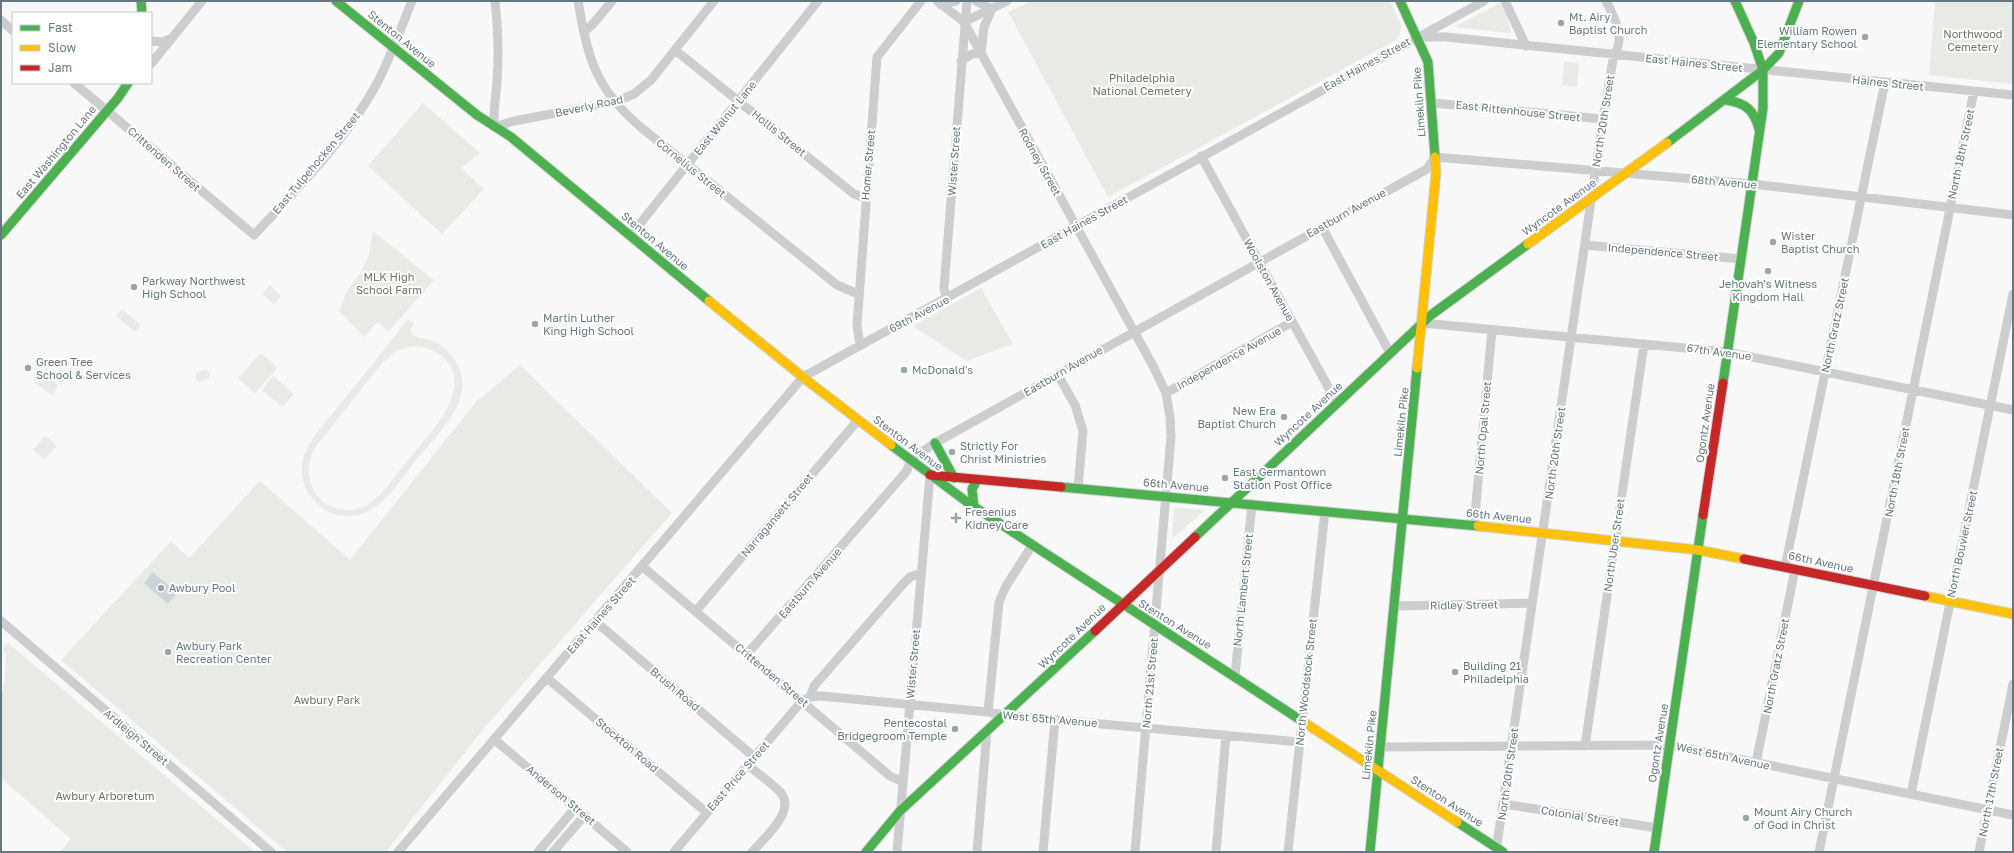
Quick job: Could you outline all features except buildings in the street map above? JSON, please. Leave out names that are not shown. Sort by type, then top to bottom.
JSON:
[{"type":"street","points":[[141,1],[142,12]]},
{"type":"street","points":[[152,63],[202,1]]},
{"type":"street","name":"Stenton Avenue","points":[[336,1],[494,127],[511,137],[631,235],[636,242],[803,377],[887,443],[912,459],[930,475],[974,507],[1235,676],[1499,851]]},
{"type":"street","name":"East Tulpehocken Street","points":[[254,235],[349,127],[375,87],[394,48],[412,1]]},
{"type":"street","points":[[494,127],[493,111],[497,87],[499,52],[495,1]]},
{"type":"street","name":"Cornelius Street","points":[[578,1],[586,43],[593,66],[602,84],[614,102],[634,121],[687,165],[837,285],[858,294]]},
{"type":"street","points":[[584,32],[592,25],[612,1]]},
{"type":"street","name":"Beverly Road","points":[[494,127],[514,121],[625,99],[644,88],[714,1]]},
{"type":"street","name":"East Walnut Lane","points":[[631,235],[818,1]]},
{"type":"street","name":"Homer Street","points":[[860,345],[856,325],[877,57],[921,1]]},
{"type":"street","points":[[939,3],[956,1]]},
{"type":"street","name":"Wister Street","points":[[946,299],[944,288],[964,22],[967,1]]},
{"type":"street","points":[[976,1],[992,9]]},
{"type":"street","points":[[964,22],[1007,1]]},
{"type":"street","name":"Limekiln Pike","points":[[1370,852],[1436,174],[1428,62],[1400,1]]},
{"type":"street","points":[[1416,36],[1484,1]]},
{"type":"street","points":[[1505,1],[1526,46]]},
{"type":"street","name":"North 20th Street","points":[[1499,851],[1511,747],[1585,245],[1614,54],[1618,49],[1619,41],[1616,25],[1606,1]]},
{"type":"street","name":"Ogontz Avenue","points":[[1654,852],[1763,108],[1763,70],[1754,43],[1735,1]]},
{"type":"street","name":"Wyncote Avenue","points":[[866,852],[900,811],[1422,323],[1726,100],[1763,70],[1779,53],[1798,1]]},
{"type":"street","name":"Rodney Street","points":[[939,3],[964,22],[1075,227],[1134,331]]},
{"type":"street","points":[[961,61],[972,54],[981,53],[982,34],[992,9]]},
{"type":"street","points":[[1,20],[12,30]]},
{"type":"street","name":"East Haines Street","points":[[1034,250],[1416,36],[1446,37],[1763,70]]},
{"type":"street","points":[[152,41],[164,42],[170,39]]},
{"type":"street","name":"Hollis Street","points":[[675,50],[854,194],[865,198]]},
{"type":"street","name":"Haines Street","points":[[1763,70],[2013,95]]},
{"type":"street","name":"North Gratz Street","points":[[1785,567],[1885,82]]},
{"type":"street","name":"Crittenden Street","points":[[75,84],[254,235]]},
{"type":"street","name":"East Washington Lane","points":[[1,235],[127,84]]},
{"type":"street","points":[[123,91],[133,84]]},
{"type":"street","name":"North 18th Street","points":[[1819,852],[1974,91]]},
{"type":"street","points":[[1726,100],[1741,102],[1752,109],[1760,130]]},
{"type":"street","name":"East Rittenhouse Street","points":[[1432,103],[1604,119]]},
{"type":"street","name":"Woolston Avenue","points":[[1201,156],[1337,403]]},
{"type":"street","name":"68th Avenue","points":[[1434,157],[1752,184],[2013,215]]},
{"type":"street","name":"Eastburn Avenue","points":[[747,654],[906,472],[912,459],[935,443],[1427,169],[1434,157]]},
{"type":"street","points":[[1322,227],[1390,353]]},
{"type":"street","name":"Independence Street","points":[[1585,245],[1741,260]]},
{"type":"street","name":"69th Avenue","points":[[803,377],[1034,250]]},
{"type":"street","name":"North Bouvier Street","points":[[1910,794],[2013,294]]},
{"type":"street","name":"Independence Avenue","points":[[1166,393],[1292,322]]},
{"type":"street","name":"67th Avenue","points":[[1422,323],[1728,352],[2013,410]]},
{"type":"street","name":"North Opal Street","points":[[1474,526],[1492,330]]},
{"type":"street","name":"North 21st Street","points":[[1134,331],[1166,393],[1170,417],[1171,437],[1135,852]]},
{"type":"street","name":"North Uber Street","points":[[1585,746],[1644,344]]},
{"type":"street","points":[[1058,375],[1075,405],[1083,431],[1078,488]]},
{"type":"street","name":"East Haines Street","points":[[398,852],[643,567],[803,377]]},
{"type":"street","name":"Narragansett Street","points":[[696,611],[858,420]]},
{"type":"street","points":[[935,443],[954,478]]},
{"type":"street","name":"Wister Street","points":[[896,852],[930,475]]},
{"type":"street","name":"66th Avenue","points":[[930,475],[1403,518],[1698,550],[2013,614]]},
{"type":"street","points":[[974,507],[972,485],[977,480]]},
{"type":"street","name":"North Lambert Street","points":[[1235,676],[1252,504]]},
{"type":"street","name":"North Woodstock Street","points":[[1288,852],[1325,511]]},
{"type":"street","points":[[988,712],[999,602],[1006,586],[1033,544]]},
{"type":"street","name":"Crittenden Street","points":[[643,567],[747,654],[806,699],[890,776],[902,782]]},
{"type":"street","name":"North Gratz Street","points":[[1756,763],[1795,569]]},
{"type":"street","name":"East Price Street","points":[[674,852],[706,812],[806,699],[814,686],[903,584],[910,577],[921,574]]},
{"type":"street","name":"Ridley Street","points":[[1395,606],[1532,603]]},
{"type":"street","name":"Ardleigh Street","points":[[1,621],[271,852]]},
{"type":"street","name":"Brush Road","points":[[595,621],[754,757]]},
{"type":"street","name":"Stockton Road","points":[[547,678],[706,812]]},
{"type":"street","name":"North 17th Street","points":[[1979,852],[2013,684]]},
{"type":"street","name":"West 65th Avenue","points":[[806,699],[821,696],[988,712],[1003,715],[1299,742]]},
{"type":"street","points":[[1043,852],[1055,720]]},
{"type":"street","points":[[976,852],[987,731]]},
{"type":"street","points":[[1216,852],[1226,735]]},
{"type":"street","name":"Anderson Street","points":[[494,739],[576,807],[627,852]]},
{"type":"street","name":"West 65th Avenue","points":[[1381,747],[1670,745],[2013,815]]},
{"type":"street","points":[[748,765],[780,793],[785,804],[782,817],[752,852]]},
{"type":"street","name":"Colonial Street","points":[[1504,804],[1657,828]]},
{"type":"street","points":[[538,852],[576,807]]},
{"type":"street","points":[[553,852],[585,815]]},
{"type":"green space","name":"Philadelphia National Cemetery","points":[[1031,1],[1390,1],[1402,26],[1398,39],[1108,197],[1008,12]]},
{"type":"green space","name":"Northwood Cemetery","points":[[1935,1],[2013,1],[2013,84],[1929,75]]},
{"type":"green space","points":[[1500,3],[1507,16],[1511,33],[1454,27]]},
{"type":"green space","points":[[1564,62],[1579,63],[1577,87],[1562,85]]},
{"type":"green space","points":[[423,103],[480,153],[461,168],[484,189],[442,234],[368,166]]},
{"type":"green space","name":"MLK High School Farm","points":[[373,231],[434,280],[389,331],[377,322],[364,337],[339,311],[346,293],[361,272],[369,255]]},
{"type":"green space","points":[[270,285],[281,296],[274,304],[262,294]]},
{"type":"green space","points":[[981,288],[1013,344],[966,361],[913,326]]},
{"type":"green space","points":[[122,309],[141,325],[135,332],[116,316]]},
{"type":"green space","points":[[408,319],[414,324],[410,330],[418,338],[430,340],[441,345],[450,353],[457,363],[461,374],[462,386],[460,398],[449,421],[383,500],[363,514],[350,516],[333,514],[325,510],[311,498],[306,489],[302,473],[302,462],[304,456],[309,444],[318,432]],"holes":[[[414,346],[427,348],[439,354],[446,360],[453,372],[454,386],[451,400],[444,414],[392,481],[374,500],[360,508],[348,510],[342,510],[325,503],[313,489],[309,478],[310,461],[314,449],[382,363],[396,351]]]},
{"type":"green space","points":[[261,353],[278,368],[255,393],[238,378]]},
{"type":"green space","name":"Awbury Park","points":[[520,365],[672,513],[485,727],[386,852],[287,852],[61,660],[171,541],[189,558],[260,481],[350,560],[476,402]]},
{"type":"green space","points":[[206,369],[210,373],[210,377],[199,382],[195,378],[196,373]]},
{"type":"green space","points":[[39,370],[57,385],[57,389],[52,395],[34,382],[34,376]]},
{"type":"green space","points":[[273,376],[294,394],[282,407],[262,390]]},
{"type":"green space","points":[[45,436],[57,446],[45,459],[33,450]]},
{"type":"green space","points":[[1174,507],[1205,510],[1172,539]]},
{"type":"green space","name":"Awbury Arboretum","points":[[8,643],[255,852],[60,852],[71,839],[1,778],[1,695],[5,680],[6,654],[2,650]]},
{"type":"shaded area","name":"Awbury Pool","points":[[153,572],[177,593],[168,604],[144,583]]},
{"type":"traffic: fast","points":[[141,1],[142,12]]},
{"type":"traffic: fast","points":[[336,1],[477,115],[511,137],[709,301]]},
{"type":"traffic: fast","points":[[1400,1],[1428,62],[1435,157]]},
{"type":"traffic: fast","points":[[1723,383],[1763,108],[1763,70],[1754,43],[1735,1]]},
{"type":"traffic: fast","points":[[1667,143],[1763,70],[1779,53],[1799,1]]},
{"type":"traffic: fast","points":[[1,235],[118,98],[127,84]]},
{"type":"traffic: fast","points":[[1726,100],[1739,103],[1748,108],[1755,117],[1759,129]]},
{"type":"traffic: fast","points":[[1195,537],[1431,315],[1528,244]]},
{"type":"traffic: fast","points":[[1370,852],[1417,368]]},
{"type":"traffic: fast","points":[[935,443],[954,478]]},
{"type":"traffic: fast","points":[[891,445],[967,502],[1305,723]]},
{"type":"traffic: fast","points":[[974,507],[972,489],[977,480]]},
{"type":"traffic: fast","points":[[1061,487],[1478,526]]},
{"type":"traffic: fast","points":[[1654,852],[1703,515]]},
{"type":"traffic: fast","points":[[866,852],[900,811],[1095,631]]},
{"type":"traffic: fast","points":[[1457,822],[1503,852]]},
{"type":"traffic: slow","points":[[1528,244],[1667,143]]},
{"type":"traffic: slow","points":[[1417,368],[1436,173],[1435,157]]},
{"type":"traffic: slow","points":[[709,301],[809,382],[891,445]]},
{"type":"traffic: slow","points":[[1478,526],[1698,550],[1744,559]]},
{"type":"traffic: slow","points":[[1925,596],[2013,614]]},
{"type":"traffic: slow","points":[[1305,723],[1457,822]]},
{"type":"traffic: jam","points":[[1703,515],[1723,383]]},
{"type":"traffic: jam","points":[[930,475],[1061,487]]},
{"type":"traffic: jam","points":[[1095,631],[1195,537]]},
{"type":"traffic: jam","points":[[1744,559],[1925,596]]},
{"type":"place","name":"Mt. Airy Baptist Church","points":[[1561,23]]},
{"type":"place","name":"William Rowen Elementary School","points":[[1865,37]]},
{"type":"place","name":"Wister Baptist Church","points":[[1773,242]]},
{"type":"place","name":"Jehovah's Witness Kingdom Hall","points":[[1768,271]]},
{"type":"place","name":"Parkway Northwest High School","points":[[134,287]]},
{"type":"place","name":"Martin Luther King High School","points":[[535,324]]},
{"type":"place","name":"Green Tree School & Services","points":[[28,368]]},
{"type":"place","name":"McDonald's","points":[[904,370]]},
{"type":"place","name":"New Era Baptist Church","points":[[1284,417]]},
{"type":"place","name":"Strictly For Christ Ministries","points":[[952,452]]},
{"type":"place","name":"East Germantown Station Post Office","points":[[1225,478]]},
{"type":"place","name":"Fresenius Kidney Care","points":[[956,518]]},
{"type":"place","name":"Awbury Pool","points":[[161,588]]},
{"type":"place","name":"Awbury Park Recreation Center","points":[[168,652]]},
{"type":"place","name":"Building 21 Philadelphia","points":[[1455,672]]},
{"type":"place","name":"Pentecostal Bridgegroom Temple","points":[[955,729]]},
{"type":"place","name":"Mount Airy Church of God in Christ","points":[[1746,818]]}]
